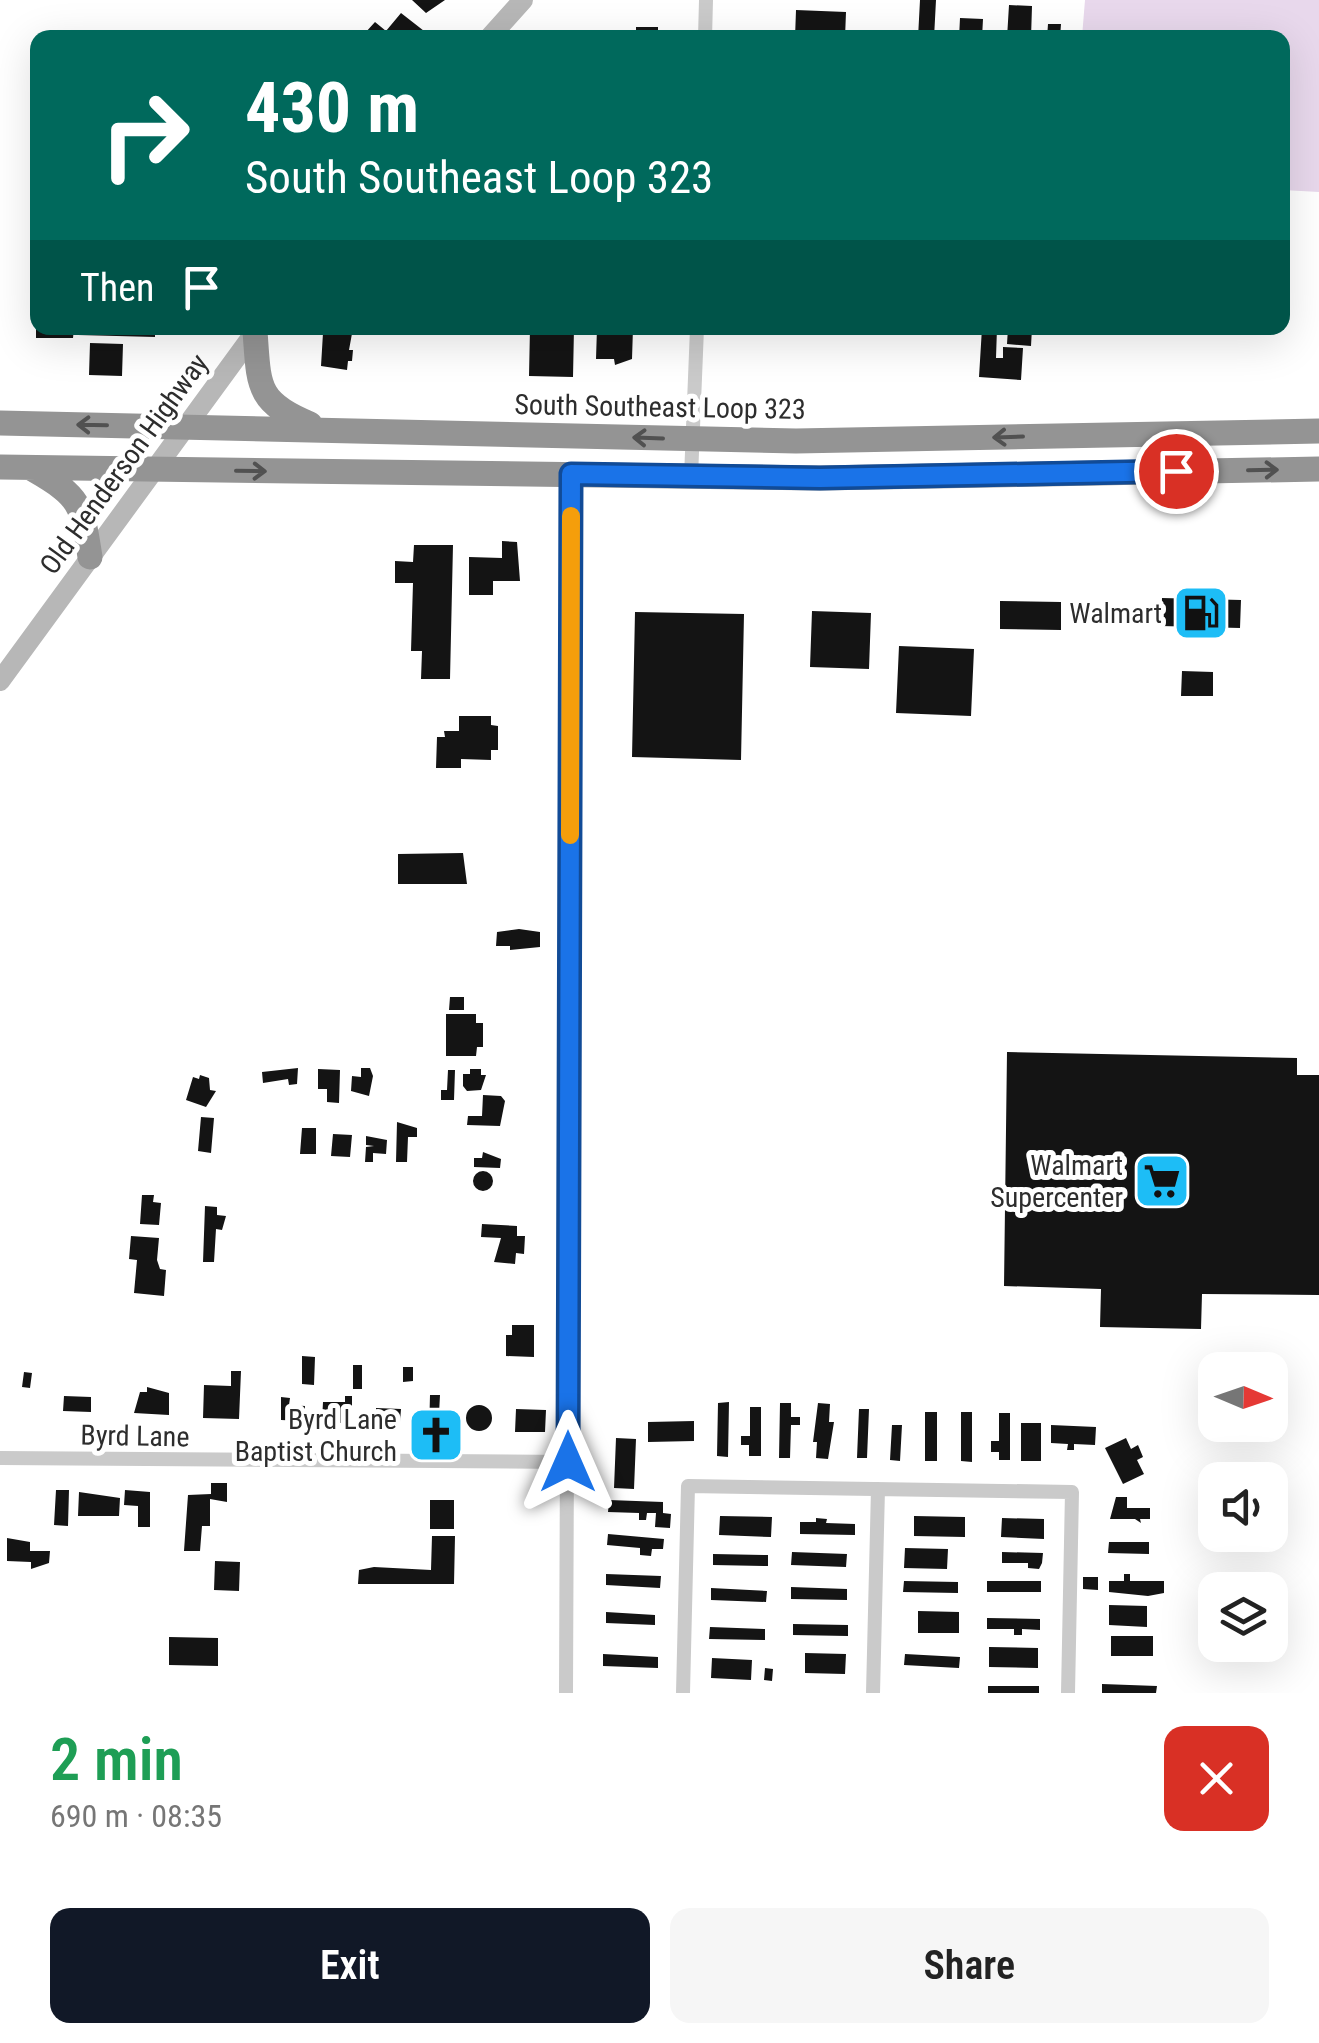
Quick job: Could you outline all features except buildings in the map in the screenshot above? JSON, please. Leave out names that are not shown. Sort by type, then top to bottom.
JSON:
[{"type":"highway","points":[[258,335],[264,396],[279,411],[328,432]]},
{"type":"highway","name":"South Southeast Loop 323","points":[[0,423],[860,441],[1319,430]]},
{"type":"highway","points":[[1104,472],[1106,434]]},
{"type":"highway","points":[[0,467],[692,476],[1319,469]]},
{"type":"highway","points":[[30,468],[70,491],[82,510],[90,557]]},
{"type":"main road","points":[[496,30],[523,0]]},
{"type":"main road","name":"Old Henderson Highway","points":[[0,681],[253,335]]},
{"type":"street","points":[[705,30],[706,0]]},
{"type":"street","points":[[692,476],[696,335]]},
{"type":"street","points":[[566,1693],[571,474]]},
{"type":"street","name":"Byrd Lane","points":[[0,1458],[568,1462]]},
{"type":"street","points":[[684,1693],[688,1486],[1072,1492],[1068,1693]]},
{"type":"street","points":[[874,1693],[878,1489]]},
{"type":"shaded area","points":[[1085,0],[1319,0],[1319,192],[1290,190],[1290,30],[1083,30]]},
{"type":"slow traffic","points":[[570,835],[571,516]]},
{"type":"place","name":"Walmart","points":[[1201,613]]},
{"type":"place","name":"Walmart Supercenter","points":[[1162,1181]]},
{"type":"place","name":"Byrd Lane Baptist Church","points":[[436,1435]]},
{"type":"route","points":[[568,1462],[571,474],[820,478],[1176,471]]}]
